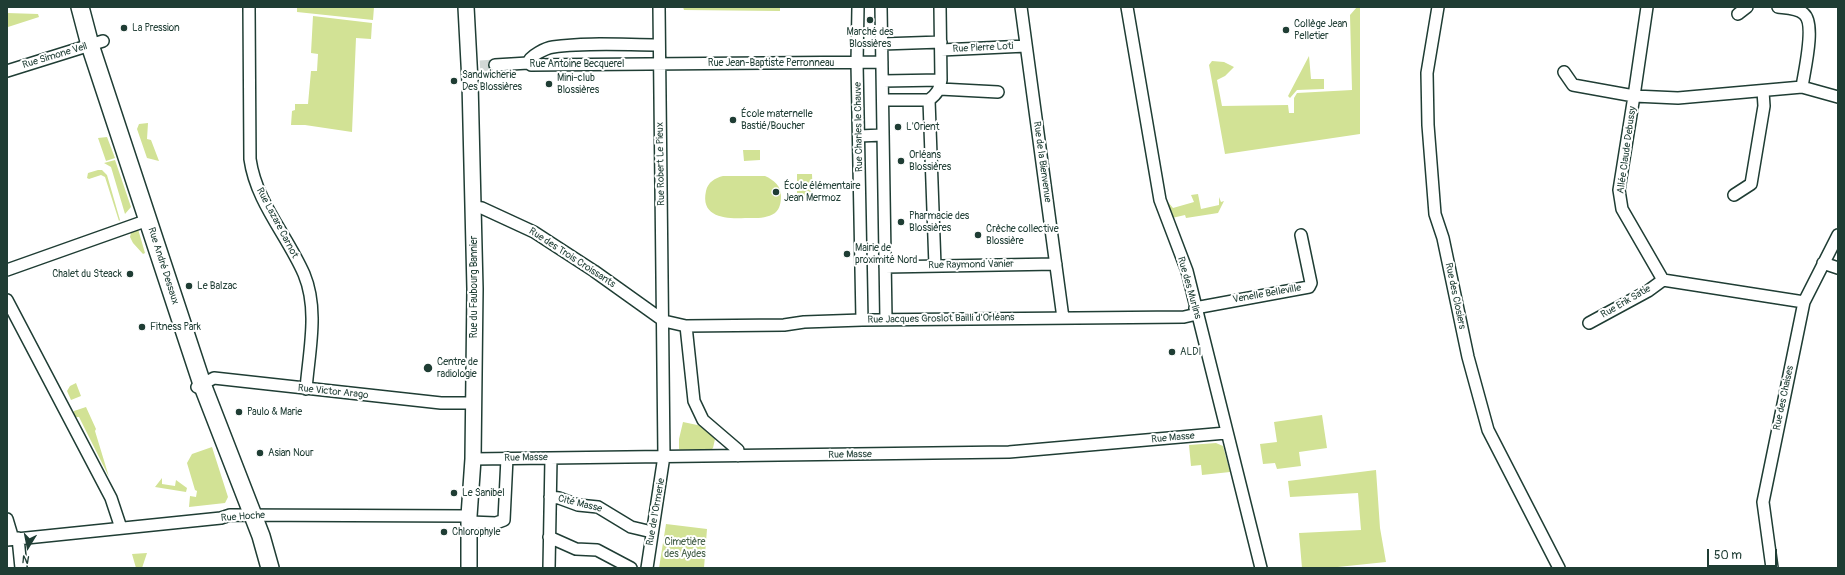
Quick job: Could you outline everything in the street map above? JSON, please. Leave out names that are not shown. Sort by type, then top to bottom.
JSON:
[{"type":"main road","name":"Rue André Dessaux","points":[[80,7],[96,43],[199,386],[261,536],[270,568]]},
{"type":"main road","name":"Rue du Faubourg Bannier","points":[[466,7],[474,66],[475,289],[473,459],[469,519],[469,568]]},
{"type":"street","name":"Rue Lazare Carnot","points":[[249,7],[250,159],[252,172],[259,192],[305,275],[311,304],[312,323],[306,389]]},
{"type":"street","name":"Rue Robert Le Pieux","points":[[659,7],[664,321]]},
{"type":"street","name":"Rue Charles le Chauve","points":[[858,7],[862,320]]},
{"type":"street","points":[[881,7],[886,320]]},
{"type":"street","points":[[883,100],[929,100],[935,96],[940,85],[940,7]]},
{"type":"street","name":"Rue de la Bienvenue","points":[[1021,7],[1063,318]]},
{"type":"street","name":"Rue des Murlins","points":[[1128,7],[1160,200],[1187,271],[1226,433],[1261,568]]},
{"type":"street","name":"Rue des Closiers","points":[[1438,7],[1427,73],[1428,125],[1435,214],[1443,238],[1468,357],[1488,430],[1559,568]]},
{"type":"street","points":[[1564,72],[1573,85],[1634,96],[1647,7]]},
{"type":"street","points":[[1738,14],[1747,7]]},
{"type":"street","points":[[1778,7],[1800,11],[1806,15],[1809,20],[1810,31],[1802,87]]},
{"type":"street","name":"Rue Simone Veil","points":[[7,71],[96,43]]},
{"type":"street","name":"Rue Pierre Loti","points":[[882,44],[1026,46]]},
{"type":"street","points":[[528,63],[530,58],[552,47],[594,45],[659,45]]},
{"type":"street","name":"Rue Jean-Baptiste Perronneau","points":[[660,64],[882,62]]},
{"type":"street","name":"Rue Antoine Becquerel","points":[[495,65],[528,63],[531,65],[660,64]]},
{"type":"street","points":[[883,81],[940,85],[998,92]]},
{"type":"street","name":"Allée Claude Debussy","points":[[1663,280],[1622,209],[1620,202],[1619,190],[1634,96],[1678,98],[1802,87],[1838,97]]},
{"type":"street","points":[[1734,195],[1751,184],[1764,106],[1763,91]]},
{"type":"street","points":[[929,100],[935,266]]},
{"type":"street","points":[[859,136],[884,135]]},
{"type":"street","name":"Rue des Trois Croissants","points":[[474,207],[482,208],[534,232],[594,271],[664,321],[686,326]]},
{"type":"street","points":[[7,270],[148,220]]},
{"type":"street","name":"Venelle Belleville","points":[[1196,311],[1309,286],[1311,284],[1301,235]]},
{"type":"street","name":"Rue des Chaises","points":[[1772,568],[1763,502],[1804,302],[1838,235]]},
{"type":"street","points":[[1823,263],[1838,268]]},
{"type":"street","name":"Rue Raymond Vanier","points":[[885,267],[1056,264]]},
{"type":"street","points":[[1663,280],[1804,302]]},
{"type":"street","name":"Rue Erik Satie","points":[[1589,323],[1648,292],[1663,280]]},
{"type":"street","points":[[7,300],[111,498],[121,528]]},
{"type":"street","name":"Rue Jacques Groslot Bailli d'Orléans","points":[[686,326],[784,325],[804,322],[862,320],[1184,316],[1196,311]]},
{"type":"street","points":[[664,321],[664,456]]},
{"type":"street","points":[[686,326],[694,401],[703,420],[738,450],[738,456]]},
{"type":"street","name":"Rue Victor Arago","points":[[199,386],[214,378],[441,403],[473,403]]},
{"type":"street","name":"Rue Masse","points":[[473,459],[1009,452],[1226,433]]},
{"type":"street","name":"Rue de l'Ormerie","points":[[646,568],[664,456]]},
{"type":"street","name":"Rue Hoche","points":[[12,539],[221,518],[230,515],[469,519],[496,523],[504,520],[507,458]]},
{"type":"street","name":"Cité Masse","points":[[549,568],[551,458]]},
{"type":"street","name":"Cité Masse","points":[[550,497],[559,498],[578,505],[598,507],[631,527],[652,532]]},
{"type":"street","points":[[7,519],[21,568]]},
{"type":"street","points":[[549,537],[576,549],[597,550],[631,568]]},
{"type":"green space","points":[[297,7],[374,7],[373,20],[297,12]]},
{"type":"green space","points":[[683,7],[780,7],[780,11],[684,10]]},
{"type":"green space","points":[[1357,7],[1360,7],[1360,134],[1225,154],[1209,65],[1212,61],[1224,62],[1234,67],[1225,76],[1217,80],[1222,106],[1288,105],[1289,113],[1294,113],[1294,98],[1297,93],[1352,90],[1350,15]]},
{"type":"green space","points":[[7,13],[38,14],[39,17],[8,27]]},
{"type":"green space","points":[[313,16],[372,23],[371,39],[356,38],[352,132],[305,125],[291,125],[292,111],[295,110],[295,104],[308,104],[311,71],[317,71],[318,54],[311,53]]},
{"type":"green space","points":[[1309,56],[1311,79],[1324,79],[1324,89],[1297,90],[1290,98],[1288,96]]},
{"type":"green space","points":[[148,123],[147,139],[151,140],[159,161],[147,158],[137,129],[139,124]]},
{"type":"green space","points":[[107,137],[115,158],[106,161],[98,138]]},
{"type":"green space","points":[[743,150],[760,150],[760,160],[744,161]]},
{"type":"green space","points":[[115,160],[131,207],[125,214],[111,167],[104,163]]},
{"type":"green space","points":[[102,170],[107,175],[120,220],[119,221],[105,177],[101,175],[89,179],[87,178],[88,173]]},
{"type":"green space","points":[[797,174],[812,174],[813,200],[797,200]]},
{"type":"green space","points":[[723,176],[765,176],[771,179],[778,186],[781,192],[778,210],[772,215],[757,218],[730,218],[716,215],[711,212],[707,207],[705,200],[708,185],[717,178]]},
{"type":"green space","points":[[1198,194],[1201,209],[1219,205],[1219,197],[1221,202],[1224,201],[1218,213],[1186,218],[1185,215],[1172,218],[1168,202],[1173,208],[1194,202],[1191,195]]},
{"type":"green space","points":[[138,229],[145,253],[143,254],[133,243],[130,237],[131,233]]},
{"type":"green space","points":[[76,383],[81,396],[71,400],[67,391],[70,386]]},
{"type":"green space","points":[[86,407],[96,429],[95,431],[109,477],[79,417],[75,417],[73,414],[74,411]]},
{"type":"green space","points":[[1322,415],[1327,448],[1299,452],[1301,466],[1277,469],[1275,463],[1263,464],[1260,444],[1277,442],[1274,422]]},
{"type":"green space","points":[[683,422],[702,426],[715,439],[713,448],[710,451],[682,451],[679,449],[679,439]]},
{"type":"green space","points":[[1216,443],[1223,446],[1230,472],[1202,475],[1201,465],[1191,466],[1189,445]]},
{"type":"green space","points":[[212,447],[228,497],[225,503],[189,507],[190,496],[196,497],[197,491],[195,490],[187,463],[192,454]]},
{"type":"green space","points":[[1376,470],[1380,528],[1386,562],[1328,568],[1302,568],[1299,533],[1361,530],[1358,493],[1290,497],[1288,481]]},
{"type":"green space","points":[[162,478],[162,484],[175,486],[176,480],[187,488],[186,492],[155,487]]},
{"type":"green space","name":"Cimetière des Aydes","points":[[666,524],[707,529],[704,568],[659,568]]},
{"type":"green space","points":[[147,553],[142,568],[136,568],[132,554]]},
{"type":"tunnel","points":[[480,66],[495,65]]},
{"type":"place","name":"Marché des Blossières","points":[[870,20]]},
{"type":"place","name":"La Pression","points":[[124,28]]},
{"type":"place","name":"Collège Jean Pelletier","points":[[1286,30]]},
{"type":"place","name":"Sandwicherie Des Blossières","points":[[454,81]]},
{"type":"place","name":"Mini-club Blossières","points":[[549,84]]},
{"type":"place","name":"École maternelle Bastié/Boucher","points":[[733,120]]},
{"type":"place","name":"L'Orient","points":[[898,127]]},
{"type":"place","name":"Orléans Blossières","points":[[901,161]]},
{"type":"place","name":"École élémentaire Jean Mermoz","points":[[776,192]]},
{"type":"place","name":"Pharmacie des Blossières","points":[[901,222]]},
{"type":"place","name":"Crèche collective Blossière","points":[[978,235]]},
{"type":"place","name":"Mairie de proximité Nord","points":[[847,254]]},
{"type":"place","name":"Chalet du Steack","points":[[130,274]]},
{"type":"place","name":"Le Balzac","points":[[189,286]]},
{"type":"place","name":"Fitness Park","points":[[142,327]]},
{"type":"place","name":"ALDI","points":[[1172,352]]},
{"type":"place","name":"Centre de radiologie","points":[[428,368]]},
{"type":"place","name":"Paulo & Marie","points":[[239,412]]},
{"type":"place","name":"Asian Nour","points":[[260,453]]},
{"type":"place","name":"Le Sanibel","points":[[454,493]]},
{"type":"place","name":"Chlorophyle","points":[[444,532]]}]
